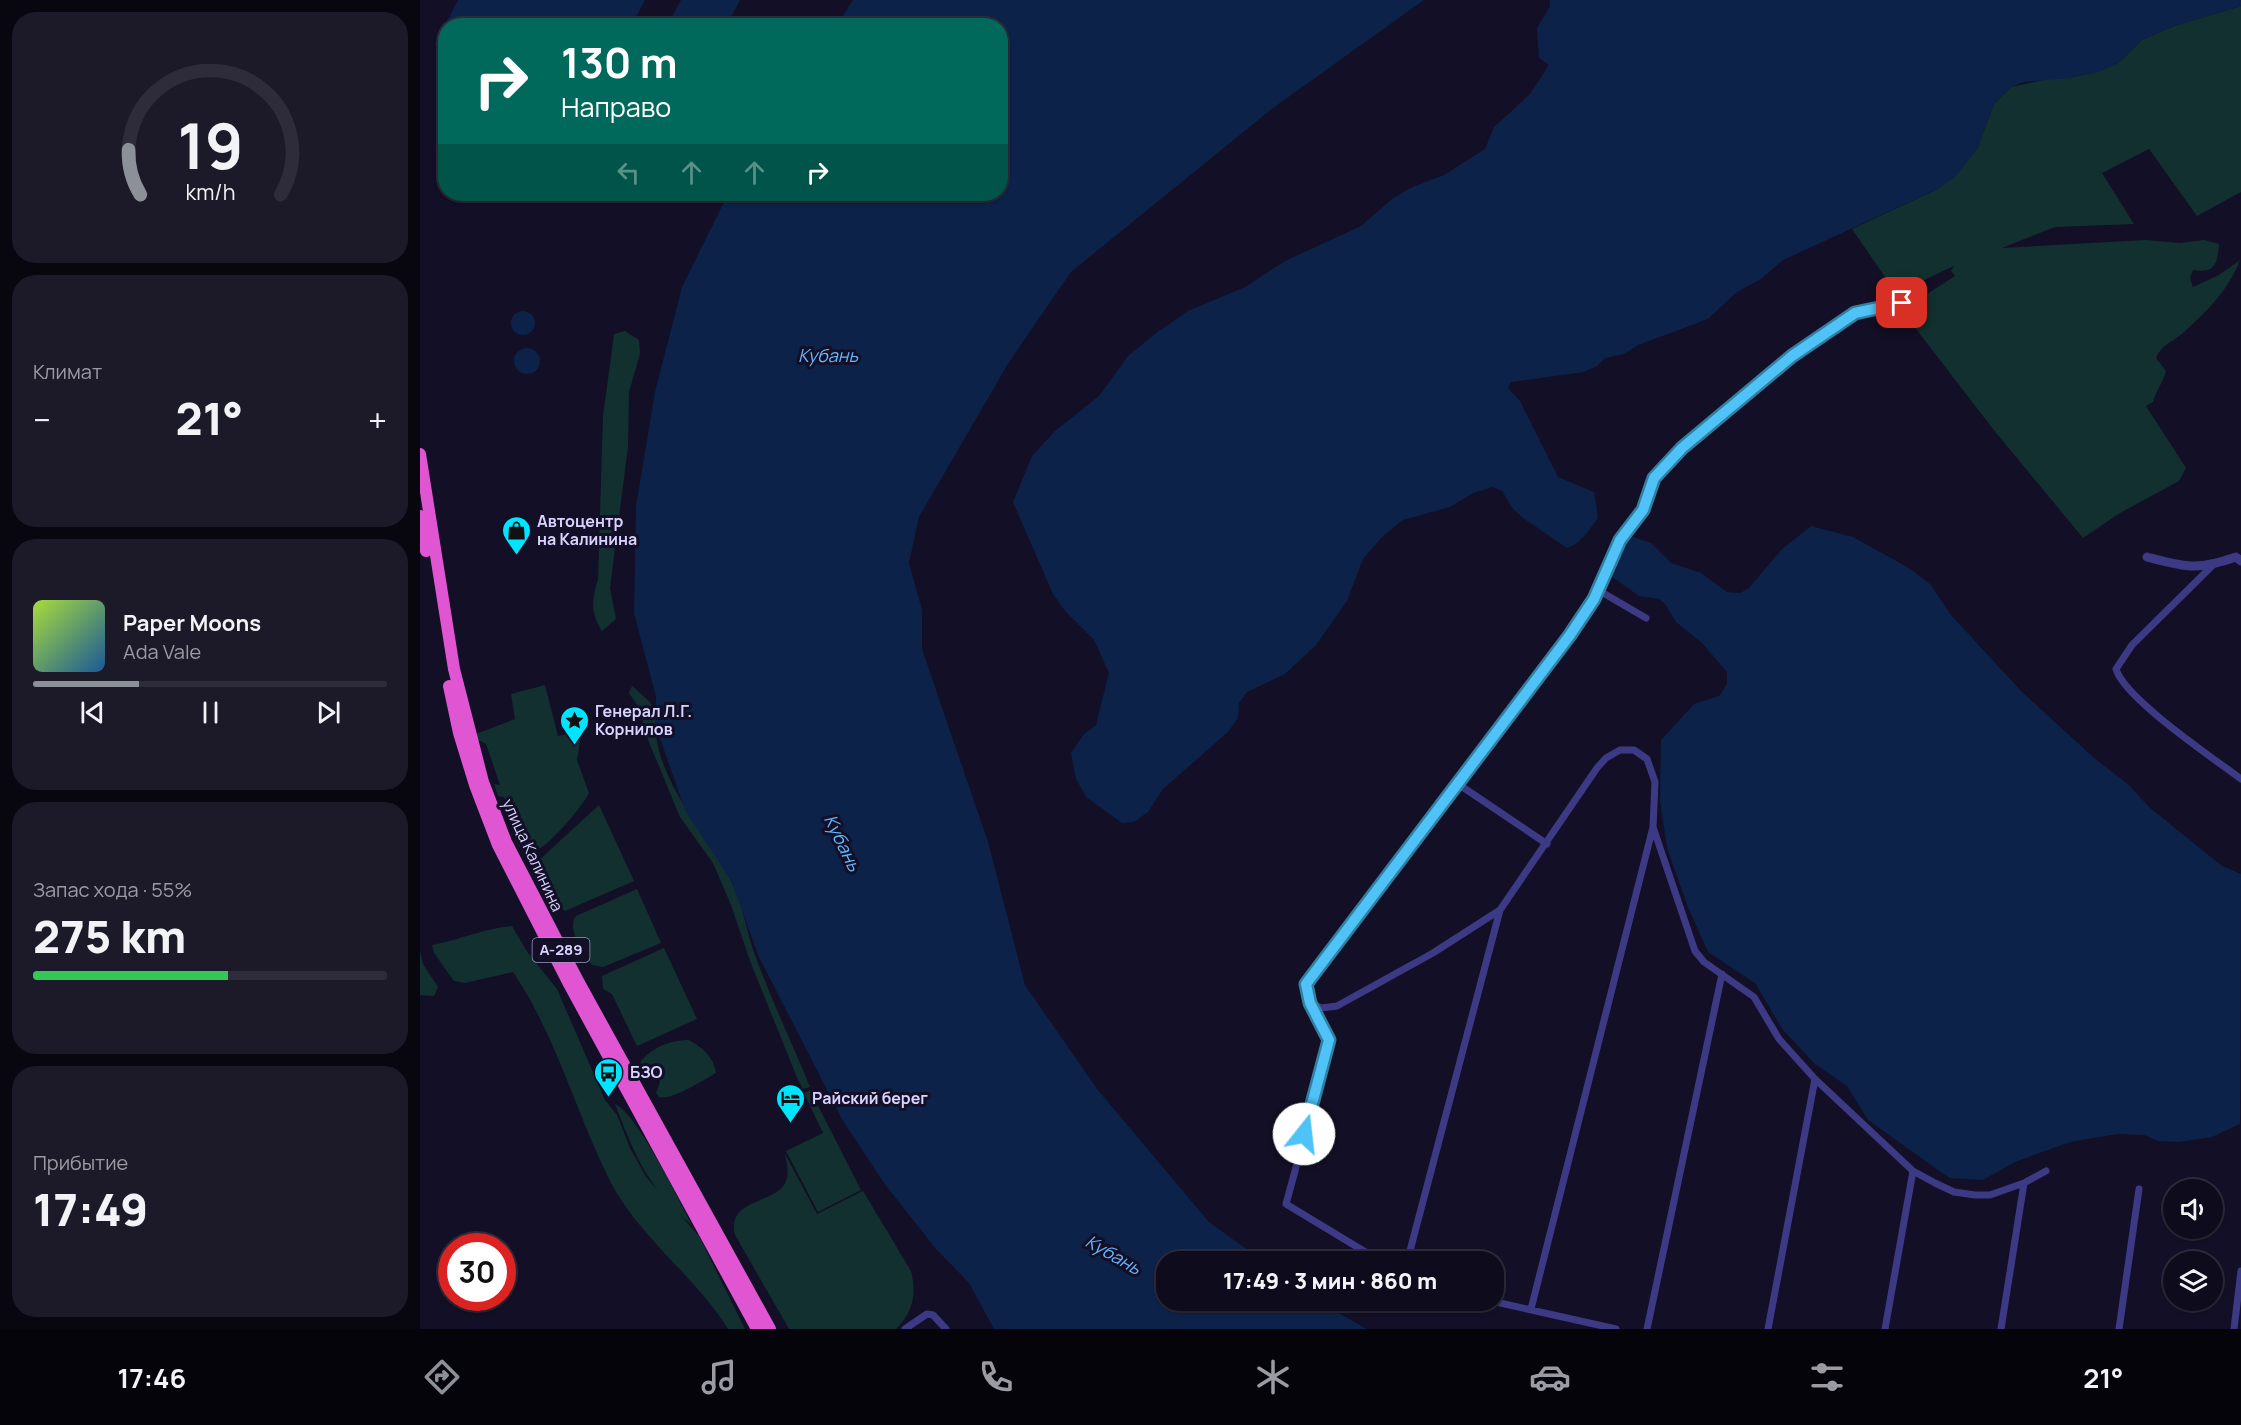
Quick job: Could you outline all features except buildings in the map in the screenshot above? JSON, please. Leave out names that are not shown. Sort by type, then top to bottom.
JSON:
[{"type":"highway","name":"улица Калинина","points":[[420,454],[454,669],[483,782],[506,842],[578,981],[770,1329]]},
{"type":"highway","name":"улица Калинина","points":[[420,516],[459,733],[475,785],[498,845],[564,974],[757,1329]]},
{"type":"street","points":[[1364,1251],[1286,1203],[1329,1046],[1327,1034],[1310,1003],[1306,984],[1557,653],[1598,590],[1620,540],[1643,510],[1654,478],[1682,448],[1792,356],[1855,313],[1902,303]]},
{"type":"street","points":[[2147,557],[2192,569],[2212,566],[2236,557],[2241,561]]},
{"type":"street","points":[[2212,566],[2132,645],[2116,669],[2119,680],[2146,707],[2241,779]]},
{"type":"street","points":[[1598,590],[1646,618]]},
{"type":"street","points":[[1410,1251],[1500,910],[1597,768],[1606,758],[1620,750],[1634,750],[1651,766],[1655,782],[1653,827],[1531,1309]]},
{"type":"street","points":[[1458,784],[1547,844]]},
{"type":"street","points":[[1653,827],[1695,951],[1704,962],[1754,998],[1779,1039],[1815,1079],[1912,1171],[1954,1192],[1975,1195],[1990,1195],[2024,1183],[2046,1171]]},
{"type":"street","points":[[1310,1003],[1321,1008],[1336,1006],[1433,953],[1500,910]]},
{"type":"street","points":[[1647,1329],[1722,974]]},
{"type":"street","points":[[1768,1329],[1815,1079]]},
{"type":"street","points":[[1885,1329],[1912,1171]]},
{"type":"street","points":[[2001,1329],[2024,1183]]},
{"type":"street","points":[[2119,1329],[2139,1189]]},
{"type":"street","points":[[2234,1329],[2241,1271]]},
{"type":"street","points":[[1504,1303],[1616,1329]]},
{"type":"street","points":[[904,1329],[927,1314],[933,1315],[946,1329]]},
{"type":"green space","points":[[2241,6],[2241,192],[2197,216],[2149,149],[2102,173],[2134,224],[2055,227],[2002,248],[2146,240],[2180,243],[2204,240],[2219,244],[2216,262],[2210,269],[2193,270],[2190,278],[2193,287],[2219,275],[2240,260],[2216,300],[2183,333],[2164,347],[2156,358],[2166,371],[2153,402],[2146,406],[2186,468],[2179,481],[2120,513],[2083,538],[1993,429],[1913,325],[1927,294],[1955,276],[1951,271],[1954,266],[1896,293],[1852,229],[1938,189],[1977,149],[1994,104],[2011,87],[2117,64],[2142,40],[2174,26]]},
{"type":"green space","points":[[625,331],[639,340],[640,354],[629,392],[628,447],[610,588],[616,619],[602,631],[593,607],[598,580],[603,416],[614,334]]},
{"type":"green space","points":[[545,685],[558,736],[582,731],[577,760],[589,793],[571,818],[552,838],[535,852],[528,853],[514,838],[512,831],[516,830],[504,797],[498,796],[494,784],[500,785],[486,744],[478,740],[476,734],[515,719],[511,694]]},
{"type":"green space","points":[[632,686],[649,701],[657,712],[656,734],[669,778],[735,890],[761,972],[810,1087],[803,1089],[798,1080],[713,863],[680,817],[646,735],[640,709],[629,693]]},
{"type":"green space","points":[[599,805],[634,881],[565,911],[559,907],[538,869],[537,862]]},
{"type":"green space","points":[[637,889],[661,943],[603,967],[592,965],[574,934],[573,921],[576,916]]},
{"type":"green space","points":[[512,926],[528,953],[557,989],[605,1100],[617,1115],[630,1148],[646,1177],[699,1236],[745,1329],[728,1329],[700,1292],[637,1222],[623,1203],[599,1157],[542,1023],[513,972],[465,983],[454,981],[434,953],[432,945]]},
{"type":"green space","points":[[664,948],[697,1019],[637,1046],[612,994],[603,989],[602,976]]},
{"type":"green space","points":[[420,950],[423,964],[438,987],[434,996],[420,995]]},
{"type":"green space","points":[[689,1040],[707,1054],[713,1062],[716,1073],[672,1096],[659,1097],[656,1093],[660,1082],[658,1077],[645,1079],[639,1064],[661,1046]]},
{"type":"green space","points":[[810,1090],[861,1190],[818,1212],[786,1151],[823,1133],[804,1093]]},
{"type":"green space","points":[[615,1104],[634,1123],[645,1140],[692,1225],[677,1212],[654,1185],[636,1155]]},
{"type":"green space","points":[[785,1154],[817,1214],[863,1191],[911,1271],[914,1287],[912,1302],[902,1323],[896,1329],[789,1329],[735,1235],[734,1222],[738,1213],[746,1207],[783,1187],[788,1175]]},
{"type":"water","points":[[458,0],[645,0],[636,18],[449,18]]},
{"type":"water","points":[[681,0],[740,0],[731,18],[672,18]]},
{"type":"water","name":"Кубань","points":[[853,0],[1424,0],[1273,108],[1071,272],[1009,362],[919,517],[909,563],[922,610],[922,649],[988,842],[1025,985],[1097,1089],[1209,1222],[1249,1251],[1156,1251],[1156,1311],[1335,1311],[1367,1329],[994,1329],[969,1283],[936,1249],[884,1183],[843,1121],[758,955],[732,882],[685,810],[655,724],[656,697],[634,613],[636,506],[655,392],[682,287],[725,201],[1008,201],[1008,18],[841,18]]},
{"type":"water","points":[[1550,0],[2241,0],[2241,6],[2174,26],[2142,40],[2117,64],[2099,72],[2070,78],[2024,82],[2011,87],[1994,104],[1977,149],[1956,176],[1938,189],[1783,260],[1761,279],[1737,292],[1709,318],[1638,345],[1624,354],[1605,358],[1597,366],[1584,372],[1511,382],[1508,388],[1520,401],[1558,477],[1594,492],[1598,518],[1585,536],[1567,548],[1523,518],[1513,509],[1502,491],[1493,487],[1473,493],[1450,507],[1403,520],[1383,536],[1363,559],[1347,601],[1316,645],[1285,674],[1247,692],[1239,703],[1238,718],[1228,732],[1163,789],[1148,812],[1134,822],[1122,823],[1086,797],[1076,779],[1071,753],[1084,734],[1096,725],[1109,673],[1094,640],[1065,611],[1053,594],[1013,502],[1032,456],[1055,431],[1099,396],[1128,356],[1188,311],[1245,287],[1285,261],[1361,226],[1393,198],[1410,188],[1444,175],[1485,149],[1494,127],[1530,94],[1549,65],[1539,58],[1537,28],[1550,6]]},
{"type":"water","points":[[523,311],[532,314],[535,323],[532,332],[523,335],[514,332],[511,323],[514,314]]},
{"type":"water","points":[[527,348],[536,352],[540,361],[536,370],[527,374],[518,370],[514,361],[518,352]]},
{"type":"water","points":[[1811,526],[1853,537],[1909,568],[1930,584],[1951,615],[2021,691],[2093,757],[2129,785],[2149,807],[2222,866],[2241,874],[2240,1124],[2212,1137],[2179,1142],[2158,1141],[2144,1135],[2118,1134],[2070,1142],[2015,1162],[1983,1180],[1950,1178],[1868,1120],[1847,1086],[1815,1064],[1782,1029],[1756,984],[1708,952],[1688,907],[1667,848],[1660,800],[1661,740],[1694,704],[1719,696],[1727,684],[1727,672],[1702,643],[1676,622],[1665,604],[1659,599],[1639,596],[1611,576],[1611,566],[1631,536],[1651,543],[1671,563],[1701,573],[1727,592],[1740,593],[1749,588],[1781,550]]},
{"type":"place","name":"Автоцентр на Калинина","points":[[516,556]]},
{"type":"place","name":"Генерал Л.Г. Корнилов","points":[[574,746]]},
{"type":"place","name":"БЗО","points":[[609,1098]]},
{"type":"place","name":"Райский берег","points":[[791,1124]]},
{"type":"route","points":[[1304,1134],[1329,1046],[1327,1034],[1310,1003],[1306,984],[1570,635],[1594,599],[1620,540],[1643,510],[1654,478],[1682,448],[1747,396],[1792,356],[1855,313],[1902,303]]}]
